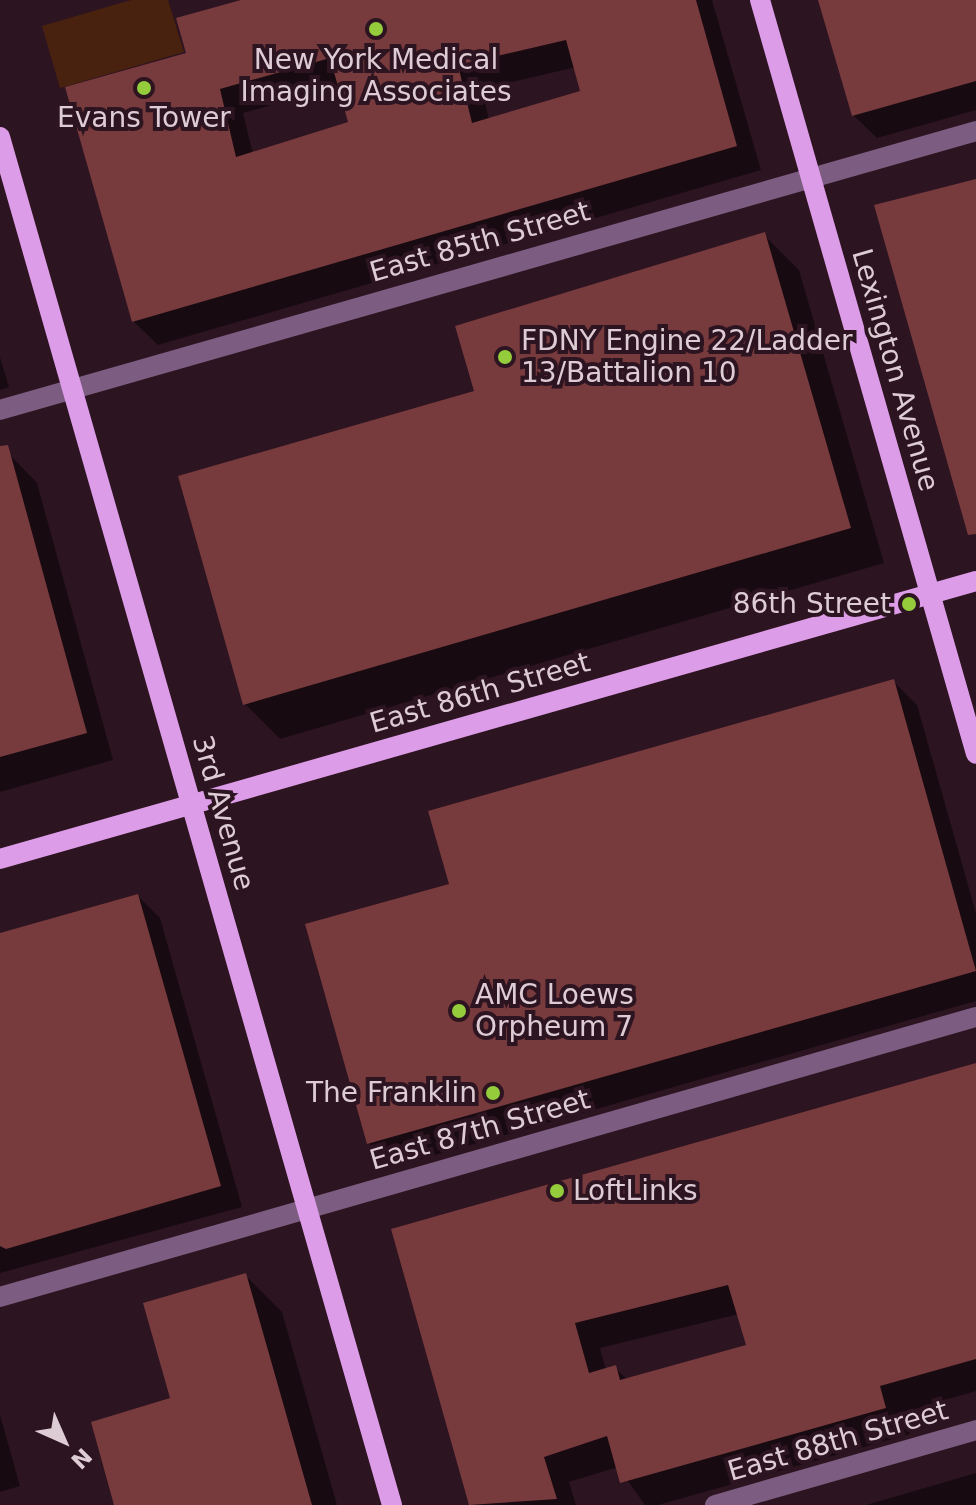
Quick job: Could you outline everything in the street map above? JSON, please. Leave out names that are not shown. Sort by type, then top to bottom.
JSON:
[{"type":"main road","name":"Lexington Avenue","points":[[760,0],[976,754]]},
{"type":"main road","name":"3rd Avenue","points":[[0,137],[392,1505]]},
{"type":"main road","name":"East 86th Street","points":[[0,859],[976,581]]},
{"type":"street","name":"East 85th Street","points":[[0,410],[976,131]]},
{"type":"street","name":"East 87th Street","points":[[0,1297],[976,1017]]},
{"type":"street","name":"East 88th Street","points":[[715,1505],[976,1430]]},
{"type":"shaded area","points":[[131,0],[168,0],[184,52],[60,88],[42,26]]},
{"type":"building","points":[[241,0],[696,0],[737,146],[132,322],[65,87],[186,53],[176,18]],"holes":[[[566,40],[580,91],[472,123],[458,65]],[[330,58],[348,122],[236,157],[220,89]]]},
{"type":"building","points":[[818,0],[976,0],[976,81],[852,116]]},
{"type":"building","points":[[976,179],[976,534],[968,535],[874,205]]},
{"type":"building","points":[[765,232],[851,528],[243,705],[178,476],[474,391],[455,326]]},
{"type":"building","points":[[8,445],[87,733],[0,757],[0,446]]},
{"type":"building","points":[[894,679],[976,971],[367,1144],[305,924],[449,884],[428,811]]},
{"type":"building","points":[[138,894],[221,1186],[6,1249],[0,1246],[0,933]]},
{"type":"building","points":[[976,1063],[976,1359],[880,1386],[886,1408],[620,1483],[607,1436],[544,1457],[557,1499],[469,1505],[391,1229]],"holes":[[[728,1285],[746,1345],[620,1380],[616,1365],[589,1373],[575,1323]]]},
{"type":"building","points":[[246,1273],[312,1505],[114,1505],[91,1422],[170,1398],[143,1303]]},
{"type":"place","name":"New York Medical Imaging Associates","points":[[376,29]]},
{"type":"place","name":"Evans Tower","points":[[144,88]]},
{"type":"place","name":"FDNY Engine 22/Ladder 13/Battalion 10","points":[[505,357]]},
{"type":"place","name":"86th Street","points":[[909,604]]},
{"type":"place","name":"AMC Loews Orpheum 7","points":[[459,1011]]},
{"type":"place","name":"The Franklin","points":[[493,1093]]},
{"type":"place","name":"LoftLinks","points":[[557,1191]]}]
